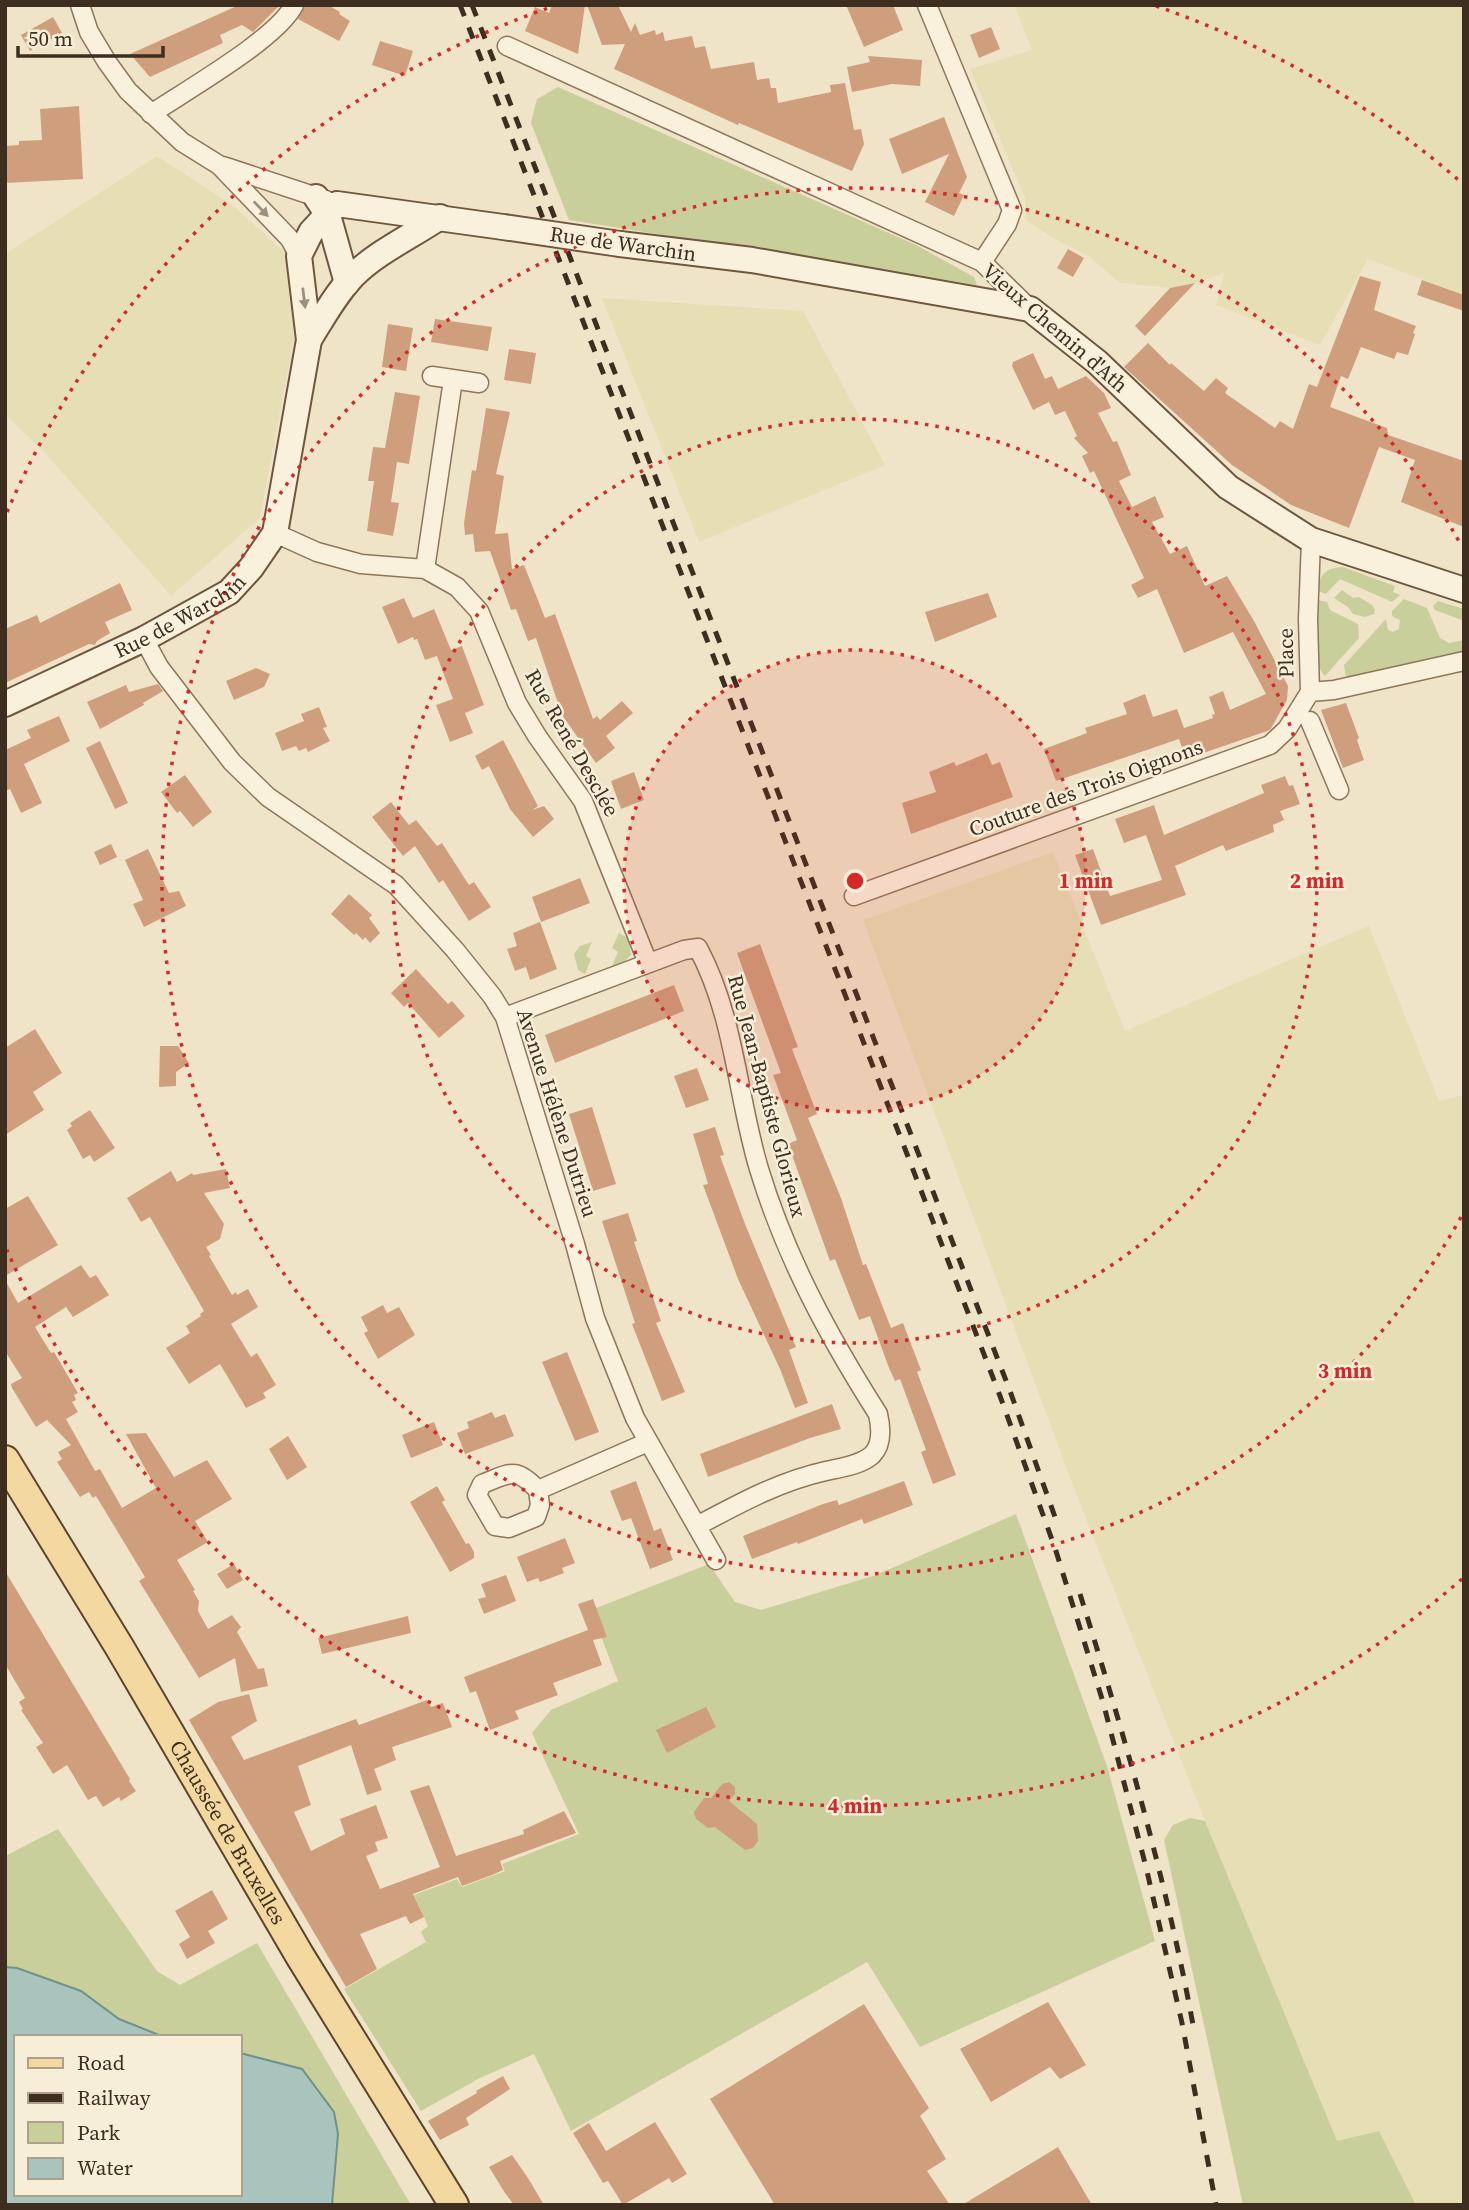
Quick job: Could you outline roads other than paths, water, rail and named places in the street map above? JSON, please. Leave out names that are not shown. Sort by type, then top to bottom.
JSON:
[{"type":"main road","name":"Chaussée de Bruxelles","points":[[5,1460],[120,1648],[300,1956],[454,2205]]},
{"type":"main road","name":"Chaussée de Bruxelles","points":[[5,1494],[211,1835],[286,1965],[433,2205]]},
{"type":"street","name":"Rue de Warchin","points":[[80,5],[89,32],[128,91],[182,142],[219,165],[327,205],[752,260],[1030,309]]},
{"type":"street","points":[[151,114],[252,47],[288,16],[293,5]]},
{"type":"street","points":[[927,5],[1012,210],[1007,224],[982,261]]},
{"type":"street","name":"Vieux Chemin d'Ath","points":[[507,46],[982,261],[1030,309],[1097,362],[1228,487],[1311,541],[1464,590]]},
{"type":"street","name":"Rue de Warchin","points":[[5,704],[144,639],[229,592],[251,568],[275,533],[309,340],[299,256],[290,239],[219,165]]},
{"type":"street","points":[[299,256],[327,205]]},
{"type":"street","points":[[327,205],[348,283]]},
{"type":"street","points":[[309,340],[354,275],[392,247],[440,218]]},
{"type":"street","points":[[432,376],[480,383]]},
{"type":"street","points":[[425,569],[453,380]]},
{"type":"street","name":"Rue René Desclée","points":[[275,533],[317,552],[361,564],[425,569],[457,587],[479,611],[517,703],[583,801],[648,963]]},
{"type":"street","name":"Place","points":[[1311,541],[1308,619],[1310,692],[1334,690],[1464,661]]},
{"type":"street","name":"Avenue Hélène Dutrieu","points":[[144,639],[159,667],[232,762],[268,797],[396,885],[455,950],[492,996],[505,1017],[596,1318],[635,1418],[716,1560]]},
{"type":"street","name":"Couture des Trois Oignons","points":[[854,896],[1270,745],[1287,729],[1310,692]]},
{"type":"street","points":[[1310,721],[1339,790]]},
{"type":"street","name":"Rue Jean-Baptiste Glorieux","points":[[505,1017],[684,950],[698,948],[729,1028],[758,1168],[783,1240],[817,1313],[878,1414],[882,1428],[872,1455],[852,1465],[789,1481],[697,1526]]},
{"type":"street","points":[[538,1490],[648,1442]]},
{"type":"water","points":[[5,1967],[17,1968],[81,1991],[119,2019],[159,2035],[14,2035],[14,2196],[242,2196],[242,2054],[302,2069],[334,2112],[338,2134],[332,2205],[5,2205]]},
{"type":"railway","points":[[460,5],[907,1154],[1055,1548],[1103,1702],[1146,1867],[1182,2023],[1216,2205]]},
{"type":"railway","points":[[472,5],[1010,1391],[1055,1517]]},
{"type":"railway","points":[[1080,1594],[1144,1810],[1194,2030]]}]
